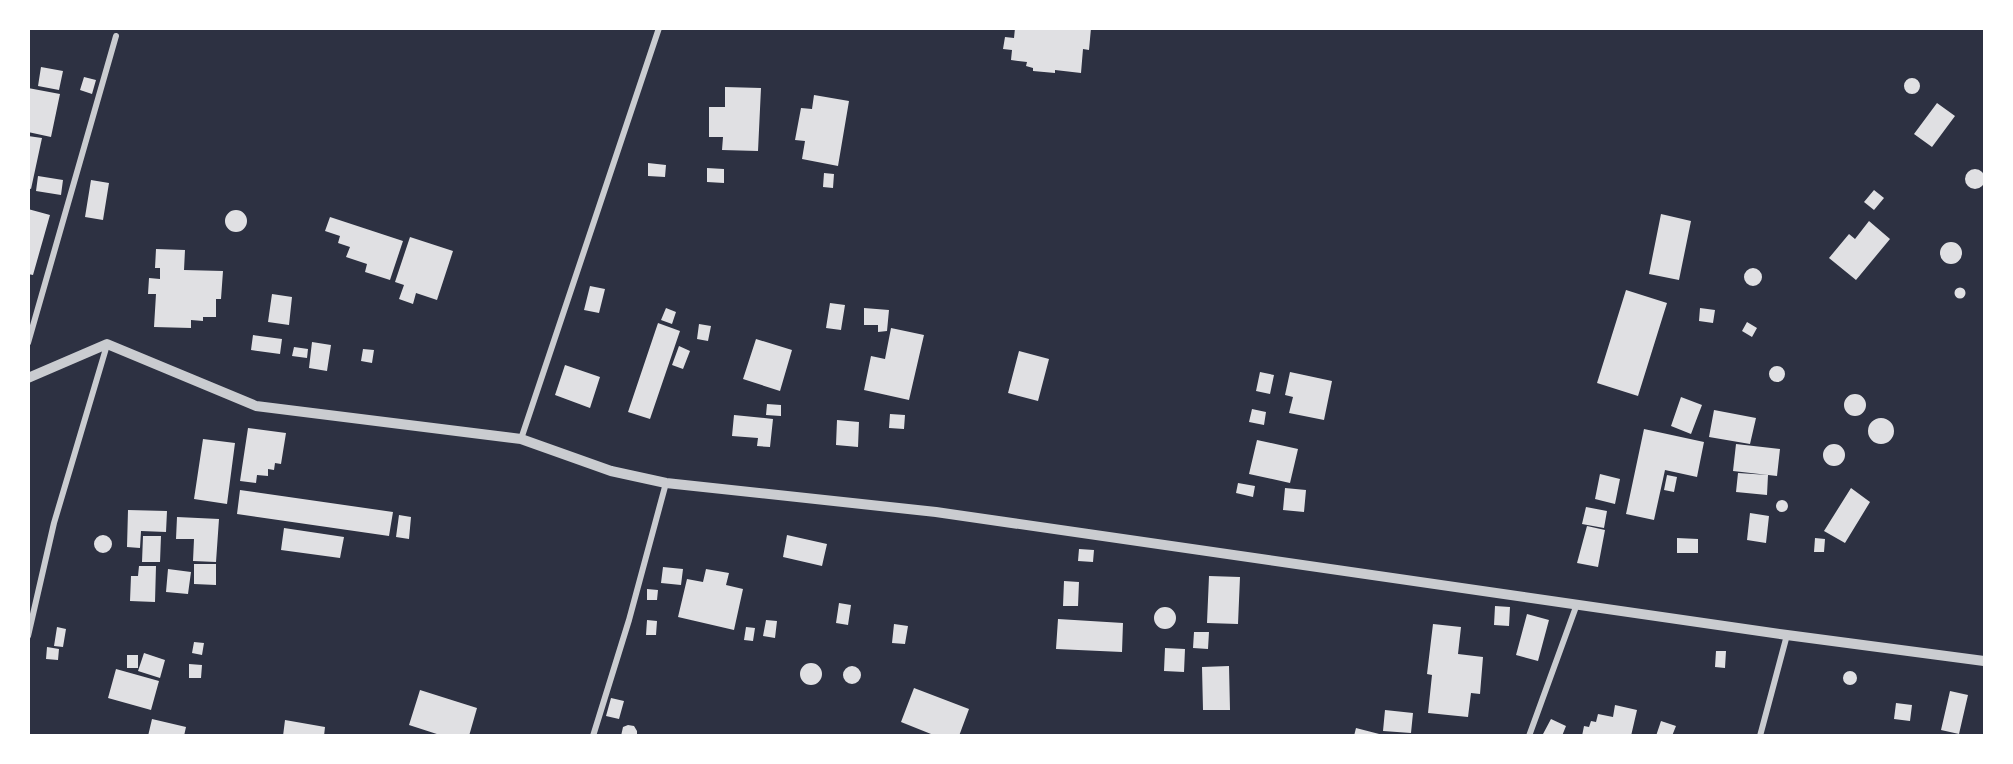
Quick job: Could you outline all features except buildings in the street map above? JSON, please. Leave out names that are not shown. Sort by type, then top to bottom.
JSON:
[{"type":"street","points":[[521,439],[659,28]]},
{"type":"street","points":[[28,343],[116,36]]},
{"type":"street","points":[[28,636],[54,523],[107,344]]},
{"type":"street","points":[[28,378],[107,344],[256,406],[521,439],[611,471],[666,483],[936,512],[1787,635],[1984,661]]},
{"type":"street","points":[[592,735],[629,620],[666,483]]},
{"type":"street","points":[[1529,735],[1577,603]]},
{"type":"street","points":[[1760,735],[1787,635]]}]
